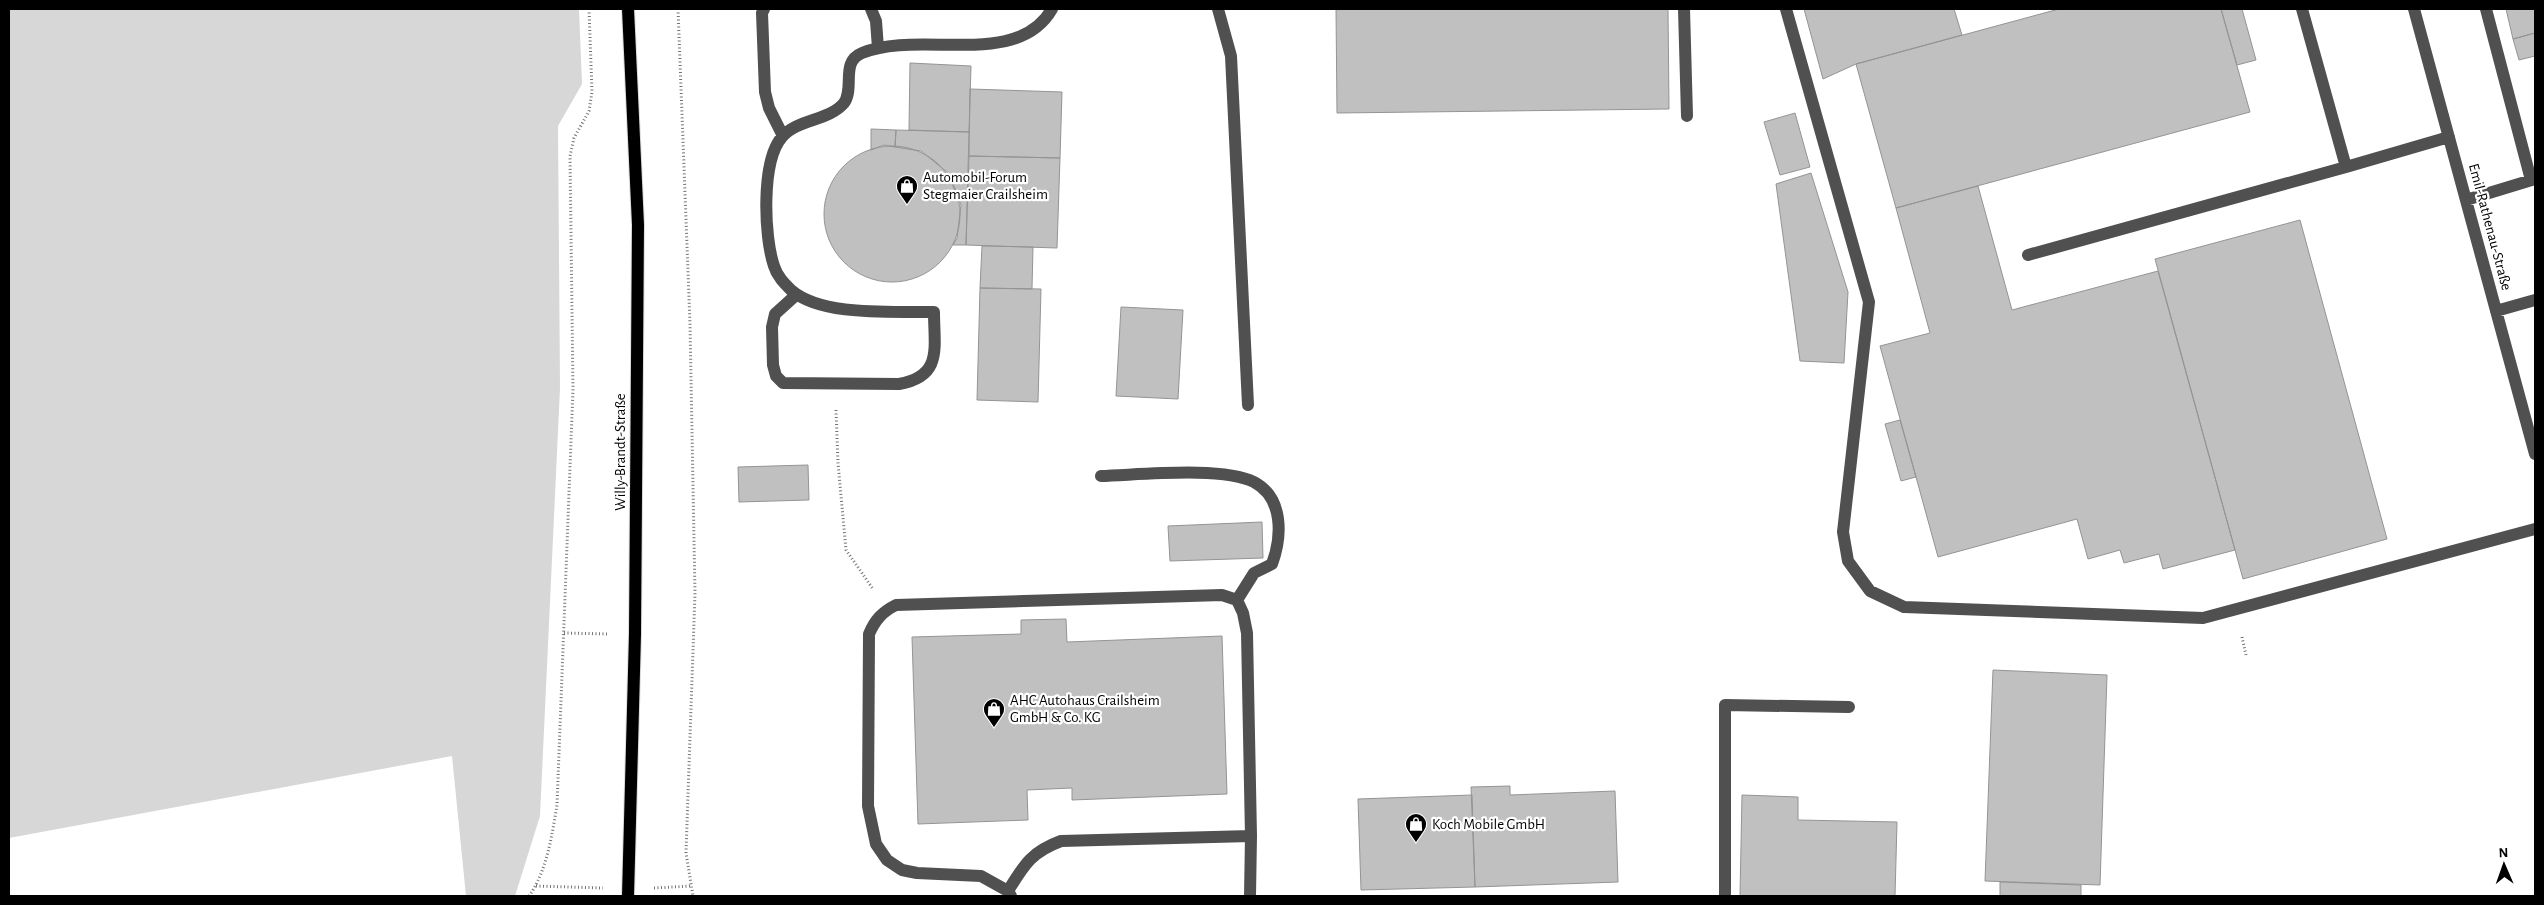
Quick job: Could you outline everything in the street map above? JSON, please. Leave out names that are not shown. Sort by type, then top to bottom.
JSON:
[{"type":"main road","name":"Willy-Brandt-Straße","points":[[628,9],[638,225],[635,634],[628,896]]},
{"type":"street","points":[[764,9],[762,13],[765,92],[782,136]]},
{"type":"street","points":[[871,9],[876,21],[878,48]]},
{"type":"street","points":[[796,294],[775,314],[772,327],[772,365],[776,376],[783,383],[792,385],[899,384],[917,380],[926,373],[934,352],[934,312],[828,308],[811,303],[796,294],[783,282],[774,266],[767,227],[767,190],[774,148],[782,136],[796,127],[838,108],[845,101],[848,92],[848,72],[851,62],[860,54],[878,48],[914,43],[996,44],[1026,34],[1046,19],[1052,9]]},
{"type":"street","points":[[1218,9],[1231,56],[1248,405]]},
{"type":"street","points":[[1684,9],[1687,116]]},
{"type":"street","points":[[1786,9],[1869,302],[1843,532],[1848,561],[1870,591],[1904,607],[2203,618],[2535,529]]},
{"type":"street","points":[[2302,9],[2346,167]]},
{"type":"street","name":"Emil-Rathenau-Straße","points":[[2414,9],[2496,311],[2530,412],[2535,454]]},
{"type":"street","points":[[2466,200],[2533,180],[2486,9]]},
{"type":"street","points":[[2028,255],[2449,137]]},
{"type":"street","points":[[2496,311],[2535,300]]},
{"type":"street","points":[[1101,476],[1223,473],[1254,482],[1272,498],[1279,520],[1279,545],[1272,564],[1254,573],[1237,600]]},
{"type":"street","points":[[1250,896],[1251,836],[1248,633],[1243,613],[1237,600],[1222,595],[896,605],[887,610],[874,622],[869,634],[868,651],[868,806],[876,844],[888,860],[902,870],[917,874],[981,876],[1010,894],[1028,860],[1043,847],[1061,841],[1251,836]]},
{"type":"street","points":[[1725,896],[1725,705],[1848,708]]},
{"type":"path","points":[[529,896],[536,886],[551,842],[557,805],[573,389],[570,156],[574,138],[589,112],[592,92],[590,9]]},
{"type":"path","points":[[678,9],[690,324],[695,592],[686,853],[694,896]]},
{"type":"path","points":[[835,384],[838,463],[846,550],[887,610]]},
{"type":"path","points":[[564,633],[635,634]]},
{"type":"path","points":[[2246,655],[2241,638],[2250,635]]},
{"type":"shaded area","points":[[9,9],[579,9],[582,84],[558,126],[560,388],[540,816],[515,896],[466,896],[452,756],[9,838]]},
{"type":"building","points":[[1336,9],[1668,9],[1669,109],[1337,113]]},
{"type":"building","points":[[1804,9],[1954,9],[1962,35],[1856,64],[1823,79]]},
{"type":"building","points":[[2059,9],[2221,9],[2250,112],[1896,208],[1856,64]]},
{"type":"building","points":[[2221,9],[2242,9],[2256,60],[2237,65]]},
{"type":"building","points":[[2506,9],[2535,9],[2535,33],[2513,39]]},
{"type":"building","points":[[2535,33],[2535,56],[2519,60],[2513,39]]},
{"type":"building","points":[[910,63],[971,66],[969,132],[909,130]]},
{"type":"building","points":[[970,89],[1062,92],[1060,158],[969,156]]},
{"type":"building","points":[[1795,113],[1810,167],[1780,175],[1764,122]]},
{"type":"building","points":[[871,129],[896,130],[895,147],[884,145],[871,150]]},
{"type":"building","points":[[896,130],[969,132],[966,245],[953,245],[957,238],[961,205],[947,172],[921,151],[895,147]]},
{"type":"building","points":[[892,146],[918,151],[930,157],[940,166],[949,176],[955,188],[960,214],[955,240],[949,252],[940,262],[930,271],[918,277],[892,282],[866,277],[854,271],[844,262],[835,252],[829,240],[824,214],[829,188],[835,176],[844,166],[854,157],[866,151]]},
{"type":"building","points":[[969,156],[1060,158],[1057,248],[966,245]]},
{"type":"building","points":[[1811,173],[1848,292],[1844,363],[1800,361],[1776,184]]},
{"type":"building","points":[[1978,186],[2012,310],[2158,271],[2235,550],[2163,569],[2159,554],[2124,563],[2120,550],[2088,559],[2077,519],[1938,557],[1880,346],[1930,333],[1896,208]]},
{"type":"building","points":[[2300,220],[2387,539],[2243,579],[2155,259]]},
{"type":"building","points":[[982,246],[1033,247],[1032,289],[980,288]]},
{"type":"building","points":[[980,288],[1041,289],[1038,402],[977,400]]},
{"type":"building","points":[[1121,307],[1183,310],[1178,399],[1116,396]]},
{"type":"building","points":[[1900,420],[1916,477],[1901,481],[1885,424]]},
{"type":"building","points":[[808,465],[809,500],[739,502],[738,467]]},
{"type":"building","points":[[1262,522],[1263,558],[1170,561],[1168,526]]},
{"type":"building","points":[[1066,619],[1067,642],[1222,636],[1227,794],[1072,800],[1072,788],[1027,790],[1028,820],[918,824],[912,637],[1021,634],[1021,620]]},
{"type":"building","points":[[1993,670],[2107,675],[2100,885],[1985,881]]},
{"type":"building","points":[[1510,786],[1510,795],[1615,791],[1618,882],[1475,887],[1471,787]]},
{"type":"building","name":"Koch Mobile GmbH","points":[[1472,795],[1475,887],[1361,890],[1358,799]]},
{"type":"building","points":[[1742,795],[1798,797],[1798,820],[1897,822],[1895,896],[1740,896]]},
{"type":"building","points":[[2000,882],[2081,885],[2081,896],[2000,896]]},
{"type":"place","name":"Automobil-Forum Stegmaier Crailsheim","points":[[907,205]]},
{"type":"place","name":"AHC Autohaus Crailsheim GmbH & Co. KG","points":[[994,728]]},
{"type":"place","name":"Koch Mobile GmbH","points":[[1416,843]]}]
